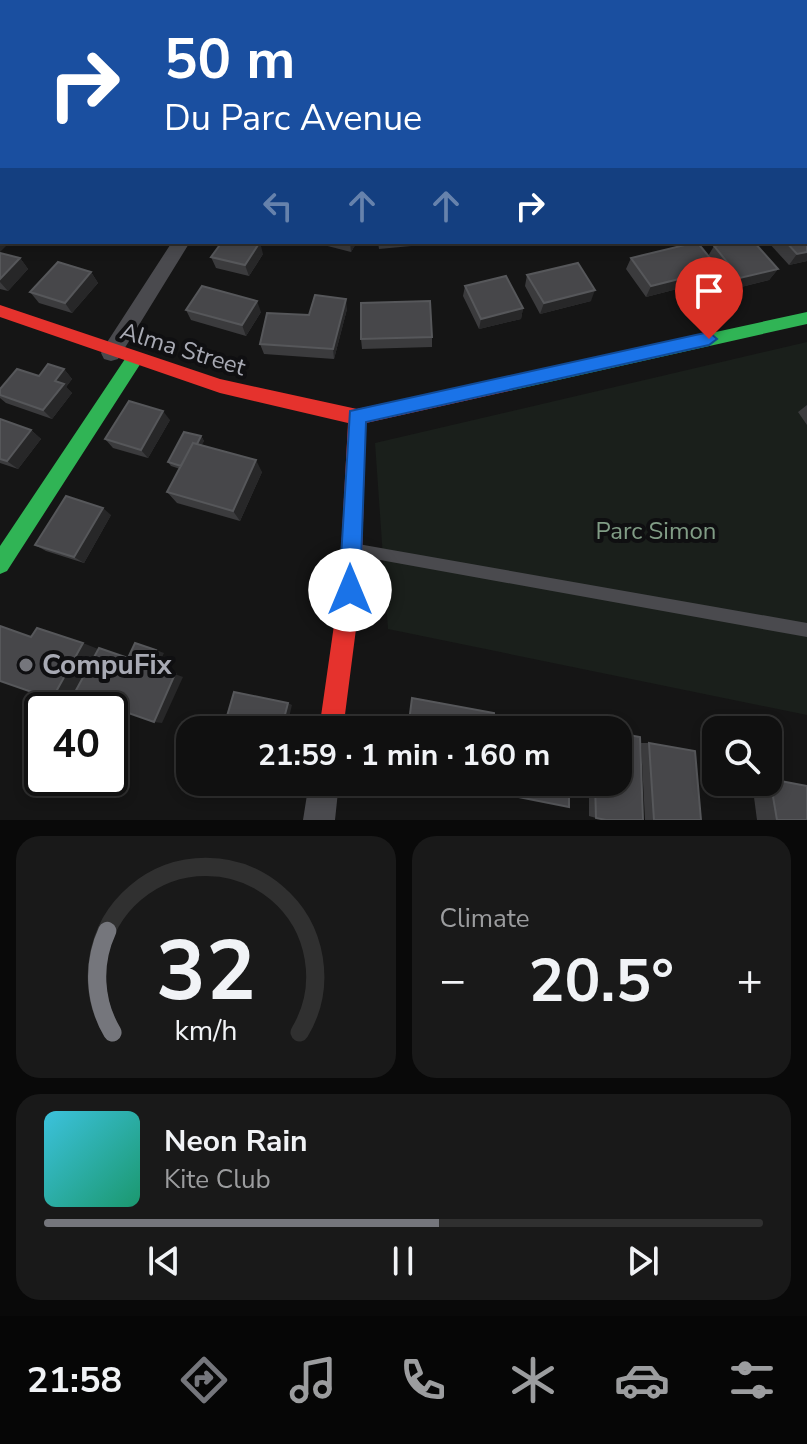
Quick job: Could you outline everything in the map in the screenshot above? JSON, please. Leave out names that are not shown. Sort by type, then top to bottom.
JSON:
[{"type":"street","points":[[111,353],[180,244]]},
{"type":"street","name":"Alma Street","points":[[0,311],[133,361],[226,390],[357,417]]},
{"type":"street","points":[[333,716],[350,590],[357,417],[807,318]]},
{"type":"street","points":[[0,564],[133,361]]},
{"type":"street","points":[[319,820],[322,796]]},
{"type":"lane","points":[[350,549],[807,630]]},
{"type":"green space","name":"Parc Simon","points":[[807,342],[807,715],[388,629],[375,443]]},
{"type":"building","points":[[221,244],[259,244],[245,265],[211,257]]},
{"type":"building","points":[[699,244],[719,269],[651,286],[631,258]]},
{"type":"building","points":[[756,244],[778,269],[740,278],[714,246]]},
{"type":"building","points":[[788,244],[807,244],[807,252],[797,254]]},
{"type":"building","points":[[0,253],[20,258],[0,279]]},
{"type":"building","points":[[58,262],[91,272],[65,303],[30,292]]},
{"type":"building","points":[[578,263],[595,290],[544,303],[527,275]]},
{"type":"building","points":[[506,276],[523,308],[481,319],[465,286]]},
{"type":"building","points":[[202,286],[257,301],[242,325],[186,310]]},
{"type":"building","points":[[315,295],[346,299],[333,349],[260,344],[267,313],[309,315]]},
{"type":"building","points":[[430,301],[432,337],[361,339],[361,303]]},
{"type":"building","points":[[48,364],[64,369],[55,381],[64,384],[43,410],[0,395],[0,389],[17,369],[39,376]]},
{"type":"building","points":[[129,401],[163,411],[141,450],[105,439]]},
{"type":"building","points":[[0,419],[31,430],[7,461],[0,459]]},
{"type":"building","points":[[184,432],[201,436],[197,444],[193,443],[181,466],[168,462]]},
{"type":"building","points":[[193,443],[256,460],[233,511],[167,492]]},
{"type":"building","points":[[66,496],[103,508],[74,557],[35,545]]},
{"type":"building","points":[[0,626],[31,637],[37,628],[83,643],[56,692],[32,692],[0,681]]},
{"type":"building","points":[[135,643],[156,650],[149,665],[175,674],[154,722],[128,713],[128,692],[75,692],[99,648],[128,658]]},
{"type":"building","points":[[234,692],[288,703],[285,716],[227,716]]},
{"type":"building","points":[[412,698],[494,713],[494,716],[410,716]]},
{"type":"building","points":[[632,736],[640,737],[643,820],[596,818],[595,796],[632,796]]},
{"type":"building","points":[[649,743],[695,751],[701,820],[654,820]]},
{"type":"building","points":[[782,781],[807,786],[807,820],[777,820],[773,796],[782,796]]},
{"type":"building","points":[[513,796],[569,796],[569,807]]},
{"type":"traffic: fast","points":[[509,384],[807,318]]},
{"type":"traffic: fast","points":[[0,564],[133,361]]},
{"type":"traffic: jam","points":[[0,311],[220,386],[357,417],[509,384]]},
{"type":"traffic: jam","points":[[333,716],[350,590],[357,417]]},
{"type":"place","name":"CompuFix","points":[[26,665]]},
{"type":"route","points":[[350,590],[357,417],[709,339]]}]
